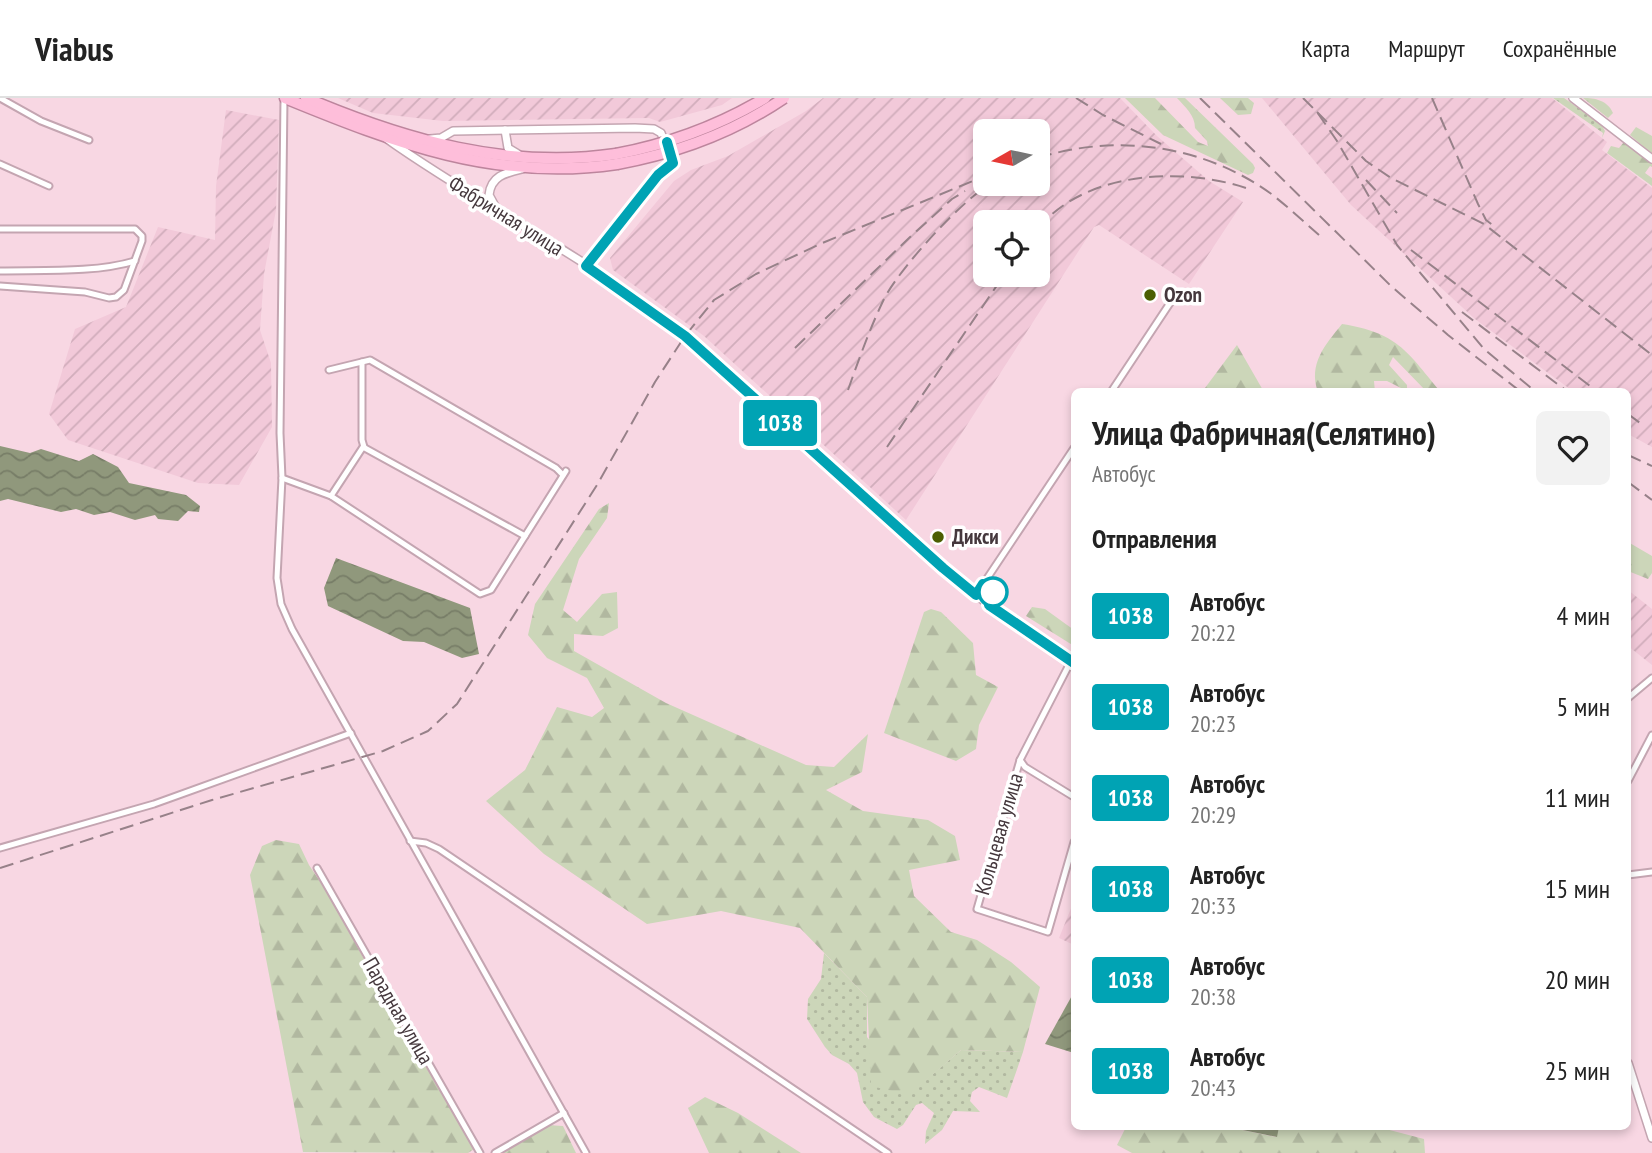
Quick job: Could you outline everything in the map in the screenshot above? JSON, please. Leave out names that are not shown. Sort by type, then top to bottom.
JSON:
[{"type":"highway","points":[[284,98],[386,139],[457,158],[526,169],[579,168],[616,159],[698,132],[735,116],[765,98]]},
{"type":"highway","points":[[306,98],[371,125],[421,139],[480,153],[533,159],[616,159],[660,155],[739,124],[784,98]]},
{"type":"street","points":[[0,98],[41,121],[89,140]]},
{"type":"street","points":[[284,98],[280,433],[282,478],[277,578],[281,604],[292,629],[586,1153]]},
{"type":"street","points":[[1573,98],[1652,159]]},
{"type":"street","points":[[505,130],[510,150],[533,159]]},
{"type":"street","points":[[421,139],[436,139],[453,131],[657,130],[664,136],[673,163],[658,175],[586,266]]},
{"type":"street","name":"Фабричная улица","points":[[386,139],[586,266],[685,336],[899,530],[976,595],[1071,661]]},
{"type":"street","points":[[0,164],[49,186]]},
{"type":"street","points":[[501,214],[491,202],[491,185],[498,176],[526,169]]},
{"type":"street","points":[[0,229],[135,229],[142,236],[122,294],[112,298],[85,292],[0,286]]},
{"type":"street","points":[[0,271],[114,266],[135,261]]},
{"type":"street","points":[[1114,388],[1174,297]]},
{"type":"street","points":[[282,478],[331,496],[481,594],[491,590],[564,473],[370,360],[329,370]]},
{"type":"street","points":[[362,362],[364,447],[525,536]]},
{"type":"street","points":[[331,496],[364,447]]},
{"type":"street","points":[[976,595],[1071,452]]},
{"type":"street","name":"Кольцевая улица","points":[[1071,666],[1020,760],[977,909],[1048,932],[1071,852]]},
{"type":"street","points":[[1631,696],[1652,678]]},
{"type":"street","points":[[0,848],[154,804],[351,733]]},
{"type":"street","points":[[1631,775],[1652,735]]},
{"type":"street","name":"Кольцевая улица","points":[[1020,760],[1025,767],[1071,795]]},
{"type":"street","points":[[410,841],[426,843],[439,849],[888,1153]]},
{"type":"street","name":"Парадная улица","points":[[317,868],[480,1153]]},
{"type":"street","points":[[1631,875],[1652,872]]},
{"type":"street","points":[[1631,1072],[1652,1138]]},
{"type":"street","points":[[495,1153],[564,1113]]},
{"type":"shaded area","points":[[338,98],[732,98],[722,105],[660,122],[649,118],[443,121],[373,113]]},
{"type":"shaded area","points":[[823,98],[1120,98],[1157,136],[1209,181],[1243,202],[1189,284],[1099,225],[1094,227],[906,520],[704,336],[613,270],[610,258],[674,181],[691,170],[728,156],[806,111]]},
{"type":"shaded area","points":[[1262,98],[1552,98],[1607,142],[1602,150],[1652,188],[1652,447],[1631,436],[1631,388],[1569,388],[1475,319],[1351,205]]},
{"type":"shaded area","points":[[226,110],[279,120],[276,210],[264,274],[260,330],[271,363],[272,427],[239,485],[198,483],[68,440],[49,414],[75,329],[126,307],[158,227],[215,240],[216,186]]},
{"type":"shaded area","points":[[1631,592],[1652,609],[1652,665],[1631,648]]},
{"type":"shaded area","points":[[1071,908],[1071,944],[1059,938]]},
{"type":"green space","points":[[1125,98],[1155,98],[1198,142],[1208,146],[1207,141],[1195,128],[1191,115],[1177,98],[1185,98],[1253,164],[1253,173],[1248,175],[1163,135]]},
{"type":"green space","points":[[1220,98],[1248,98],[1254,103],[1251,114],[1238,115]]},
{"type":"green space","points":[[1553,98],[1564,98],[1601,124],[1605,131],[1602,138],[1603,133]]},
{"type":"green space","points":[[1583,98],[1600,101],[1613,113],[1608,118]]},
{"type":"green space","points":[[1636,127],[1652,136],[1652,154],[1630,135]]},
{"type":"green space","points":[[1624,142],[1652,163],[1652,167],[1645,173],[1652,178],[1652,186],[1607,153],[1611,146],[1619,148]]},
{"type":"green space","points":[[1342,324],[1376,332],[1399,345],[1437,388],[1423,388],[1393,357],[1389,365],[1407,388],[1387,381],[1374,381],[1375,388],[1317,388],[1315,373],[1324,347]]},
{"type":"green space","points":[[1237,345],[1262,388],[1205,388]]},
{"type":"green space","points":[[609,503],[607,518],[579,559],[563,610],[577,622],[602,594],[617,592],[618,628],[603,636],[574,634],[574,651],[666,703],[806,765],[834,767],[868,734],[862,772],[826,790],[863,811],[928,820],[955,836],[960,860],[909,870],[914,896],[951,932],[977,940],[1011,962],[1040,987],[1023,1052],[961,1050],[909,1095],[871,1086],[867,997],[800,928],[721,911],[647,924],[544,854],[486,801],[525,770],[557,707],[592,717],[604,708],[587,678],[547,658],[528,635],[535,604],[599,509]]},
{"type":"green space","points":[[1631,544],[1652,556],[1652,573],[1648,579],[1631,572]]},
{"type":"green space","points":[[1032,607],[1045,609],[1071,628],[1071,644],[1026,616]]},
{"type":"green space","points":[[931,609],[941,612],[973,643],[976,675],[998,687],[979,725],[976,749],[956,761],[884,733],[924,612]]},
{"type":"green space","points":[[276,840],[299,844],[411,1045],[479,1146],[468,1153],[303,1152],[250,875],[262,846]]},
{"type":"green space","points":[[824,953],[867,997],[867,1037],[909,1094],[961,1050],[1023,1052],[1007,1098],[979,1087],[972,1092],[970,1101],[980,1112],[953,1111],[942,1130],[925,1144],[926,1131],[934,1113],[922,1103],[916,1105],[903,1125],[897,1129],[874,1117],[863,1102],[857,1073],[849,1064],[832,1055],[807,1019],[808,999],[821,979]]},
{"type":"green space","points":[[705,1097],[738,1113],[801,1153],[709,1153],[688,1108]]},
{"type":"green space","points":[[547,1125],[563,1126],[576,1153],[502,1153]]},
{"type":"green space","points":[[1124,1130],[1242,1130],[1276,1137],[1278,1130],[1390,1130],[1424,1139],[1425,1153],[1132,1153],[1117,1145]]},
{"type":"water","points":[[0,446],[30,453],[41,449],[79,461],[93,454],[118,467],[129,483],[186,495],[200,506],[199,512],[188,511],[178,521],[158,519],[155,515],[135,520],[110,512],[94,515],[76,509],[61,512],[8,499],[0,501]]},
{"type":"water","points":[[336,558],[470,608],[479,654],[462,658],[424,642],[403,641],[328,606],[324,588]]},
{"type":"water","points":[[1071,997],[1071,1052],[1045,1044]]},
{"type":"water","points":[[1243,1130],[1278,1130],[1277,1137]]},
{"type":"railway","points":[[1076,98],[1103,115],[1161,144]]},
{"type":"railway","points":[[1200,98],[1391,286],[1516,388]]},
{"type":"railway","points":[[1303,98],[1317,112],[1337,141],[1397,245],[1484,349],[1531,388]]},
{"type":"railway","points":[[1432,98],[1478,204],[1486,220],[1494,226]]},
{"type":"railway","points":[[1317,112],[1366,161],[1391,178],[1484,224],[1652,355]]},
{"type":"railway","points":[[1050,155],[1098,146],[1128,145],[1188,154],[1244,177],[1270,193],[1319,235]]},
{"type":"railway","points":[[1050,218],[1081,195],[1136,179],[1195,177],[1249,189]]},
{"type":"railway","points":[[1366,180],[1397,213]]},
{"type":"railway","points":[[0,868],[212,800],[383,751],[428,731],[457,704],[597,485],[655,382],[685,336],[714,300],[756,274],[820,244],[973,181]]},
{"type":"railway","points":[[795,348],[909,238],[952,199],[965,191]]},
{"type":"railway","points":[[848,390],[874,321],[892,286],[947,220],[974,196]]},
{"type":"railway","points":[[1411,250],[1593,388]]},
{"type":"railway","points":[[887,447],[996,287]]},
{"type":"railway","points":[[1462,312],[1563,388]]},
{"type":"railway","points":[[1631,416],[1644,426]]},
{"type":"railway","points":[[1631,456],[1652,466]]},
{"type":"railway","points":[[1631,484],[1652,500]]},
{"type":"bus line","name":"1038","points":[[667,142],[673,163],[658,175],[586,266],[685,336],[976,595],[983,584],[997,594],[989,605],[1071,661]]},
{"type":"place","name":"Ozon","points":[[1150,295]]},
{"type":"place","name":"Дикси","points":[[938,537]]}]
